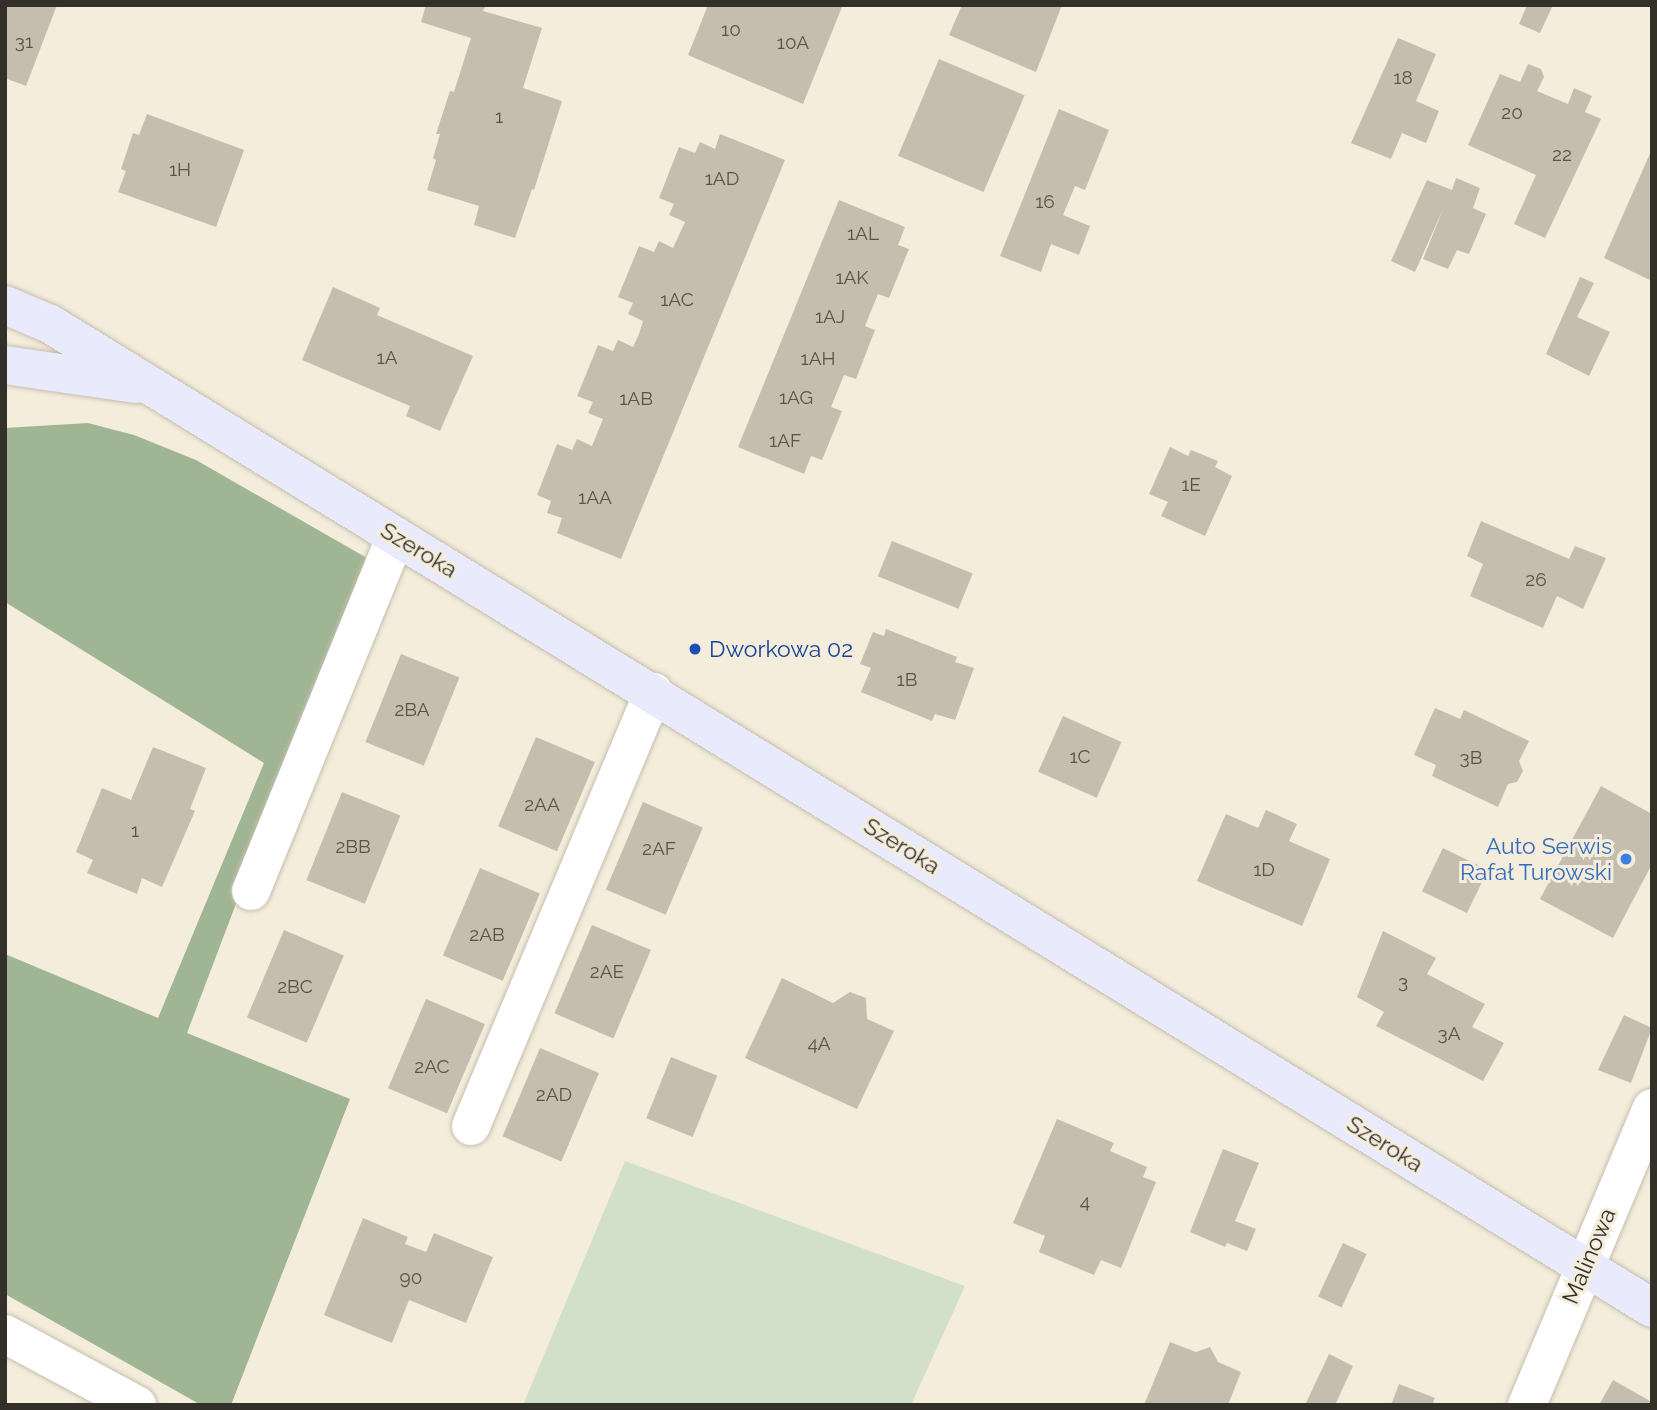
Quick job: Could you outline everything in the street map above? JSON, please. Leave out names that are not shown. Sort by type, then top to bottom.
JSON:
[{"type":"street","name":"Szeroka","points":[[5,305],[50,324],[1652,1308]]},
{"type":"street","name":"Szeroka","points":[[5,365],[152,387]]},
{"type":"street","points":[[251,891],[396,536]]},
{"type":"street","points":[[471,1126],[653,692]]},
{"type":"street","name":"Malinowa","points":[[1527,1405],[1652,1108]]},
{"type":"street","points":[[5,1334],[136,1405]]},
{"type":"green space","points":[[88,423],[134,435],[196,460],[367,558],[187,1033],[350,1099],[231,1405],[201,1405],[5,1294],[5,954],[158,1018],[264,763],[5,602],[5,428]]},
{"type":"green space","points":[[625,1161],[965,1286],[911,1405],[523,1405]]},
{"type":"building","points":[[5,5],[57,5],[26,86],[5,78]]},
{"type":"building","points":[[426,5],[481,5],[485,7],[483,11],[542,28],[523,88],[562,101],[534,190],[532,189],[515,238],[474,225],[479,206],[427,190],[436,160],[433,158],[440,134],[436,134],[450,91],[454,92],[471,38],[421,22]]},
{"type":"building","points":[[708,5],[842,7],[803,104],[688,55]]},
{"type":"building","points":[[962,5],[1062,5],[1036,72],[949,35]]},
{"type":"building","points":[[1527,5],[1553,5],[1540,33],[1519,24]]},
{"type":"building","points":[[1398,38],[1436,54],[1416,101],[1439,111],[1426,143],[1402,133],[1391,159],[1351,143]]},
{"type":"building","points":[[939,59],[1025,95],[984,192],[898,156]]},
{"type":"building","points":[[1528,64],[1541,69],[1544,77],[1537,91],[1568,104],[1574,88],[1592,96],[1585,112],[1601,119],[1545,238],[1514,224],[1536,175],[1468,145],[1500,74],[1520,82]]},
{"type":"building","points":[[1059,109],[1109,130],[1085,190],[1075,186],[1063,215],[1090,226],[1079,255],[1051,244],[1041,272],[1000,256]]},
{"type":"building","points":[[147,114],[244,150],[216,227],[118,192],[126,171],[121,169],[133,133],[139,135]]},
{"type":"building","points":[[720,134],[785,160],[621,559],[557,533],[562,518],[547,513],[551,501],[537,495],[557,444],[572,450],[577,439],[592,446],[603,419],[588,413],[593,402],[577,396],[598,345],[613,351],[618,340],[633,347],[639,334],[643,321],[628,314],[633,303],[618,297],[639,246],[654,252],[659,241],[673,248],[685,222],[669,215],[674,204],[659,198],[679,147],[695,153],[700,142],[715,149]]},
{"type":"building","points":[[1652,149],[1652,281],[1604,258]]},
{"type":"building","points":[[1456,178],[1480,188],[1473,208],[1486,214],[1469,254],[1457,250],[1448,269],[1423,259],[1444,207],[1415,272],[1391,261],[1427,180],[1452,190]]},
{"type":"building","points":[[839,200],[905,227],[898,245],[909,249],[889,298],[878,294],[865,326],[875,330],[856,379],[844,375],[831,407],[842,411],[822,460],[811,456],[804,474],[738,447]]},
{"type":"building","points":[[1580,277],[1594,283],[1577,317],[1610,332],[1589,376],[1546,354]]},
{"type":"building","points":[[333,287],[380,308],[377,315],[473,356],[440,431],[406,416],[410,406],[302,360]]},
{"type":"building","points":[[1170,447],[1188,456],[1191,450],[1218,461],[1215,467],[1232,476],[1205,536],[1161,516],[1168,502],[1149,494]]},
{"type":"building","points":[[1481,521],[1569,559],[1575,546],[1606,558],[1583,609],[1557,596],[1543,628],[1470,596],[1483,564],[1467,556]]},
{"type":"building","points":[[892,541],[973,574],[958,609],[878,576]]},
{"type":"building","points":[[886,629],[957,657],[955,662],[974,668],[955,720],[935,714],[932,721],[861,692],[871,668],[860,664],[873,632],[884,636]]},
{"type":"building","points":[[401,654],[459,678],[424,766],[365,742]]},
{"type":"building","points":[[1435,708],[1460,719],[1464,710],[1529,741],[1519,761],[1523,771],[1517,782],[1508,784],[1498,807],[1432,776],[1436,765],[1414,755]]},
{"type":"building","points":[[1063,716],[1121,742],[1097,798],[1038,772]]},
{"type":"building","points":[[536,737],[595,762],[557,851],[498,826]]},
{"type":"building","points":[[153,747],[206,768],[190,809],[195,811],[162,887],[142,878],[137,894],[87,873],[93,860],[76,852],[102,788],[131,800]]},
{"type":"building","points":[[1601,786],[1652,814],[1652,864],[1613,938],[1540,899]]},
{"type":"building","points":[[342,792],[400,816],[365,904],[306,880]]},
{"type":"building","points":[[643,802],[703,827],[666,915],[606,889]]},
{"type":"building","points":[[1266,810],[1297,824],[1289,841],[1330,859],[1302,926],[1197,881],[1226,814],[1258,828]]},
{"type":"building","points":[[1443,848],[1488,870],[1467,913],[1422,891]]},
{"type":"building","points":[[480,868],[540,893],[503,981],[443,955]]},
{"type":"building","points":[[592,925],[651,950],[613,1038],[554,1013]]},
{"type":"building","points":[[284,930],[344,955],[307,1043],[247,1017]]},
{"type":"building","points":[[1383,931],[1436,958],[1427,974],[1485,1004],[1472,1027],[1504,1043],[1483,1081],[1376,1026],[1384,1012],[1357,997]]},
{"type":"building","points":[[782,978],[833,1003],[850,992],[866,998],[867,1019],[894,1031],[857,1109],[745,1058]]},
{"type":"building","points":[[426,999],[485,1024],[447,1113],[388,1088]]},
{"type":"building","points":[[1624,1015],[1652,1028],[1631,1083],[1598,1070]]},
{"type":"building","points":[[540,1048],[599,1073],[561,1161],[502,1136]]},
{"type":"building","points":[[671,1057],[717,1076],[693,1137],[646,1118]]},
{"type":"building","points":[[1057,1119],[1114,1143],[1110,1151],[1147,1167],[1143,1177],[1156,1182],[1121,1268],[1101,1260],[1094,1275],[1039,1252],[1045,1236],[1013,1223]]},
{"type":"building","points":[[1223,1149],[1259,1163],[1235,1221],[1256,1229],[1247,1251],[1227,1243],[1225,1247],[1190,1232]]},
{"type":"building","points":[[363,1218],[408,1237],[405,1244],[426,1252],[434,1233],[493,1257],[466,1323],[409,1300],[392,1343],[324,1315]]},
{"type":"building","points":[[1343,1243],[1367,1254],[1342,1307],[1318,1296]]},
{"type":"building","points":[[1170,1342],[1196,1352],[1210,1347],[1218,1362],[1241,1372],[1228,1405],[1144,1405]]},
{"type":"building","points":[[1329,1354],[1353,1366],[1335,1405],[1306,1403]]},
{"type":"building","points":[[1613,1380],[1652,1402],[1652,1405],[1599,1405]]},
{"type":"building","points":[[1399,1384],[1435,1398],[1432,1405],[1391,1405]]},
{"type":"place","name":"Dworkowa 02","points":[[695,649]]},
{"type":"place","name":"Auto Serwis Rafał Turowski","points":[[1626,859]]}]
